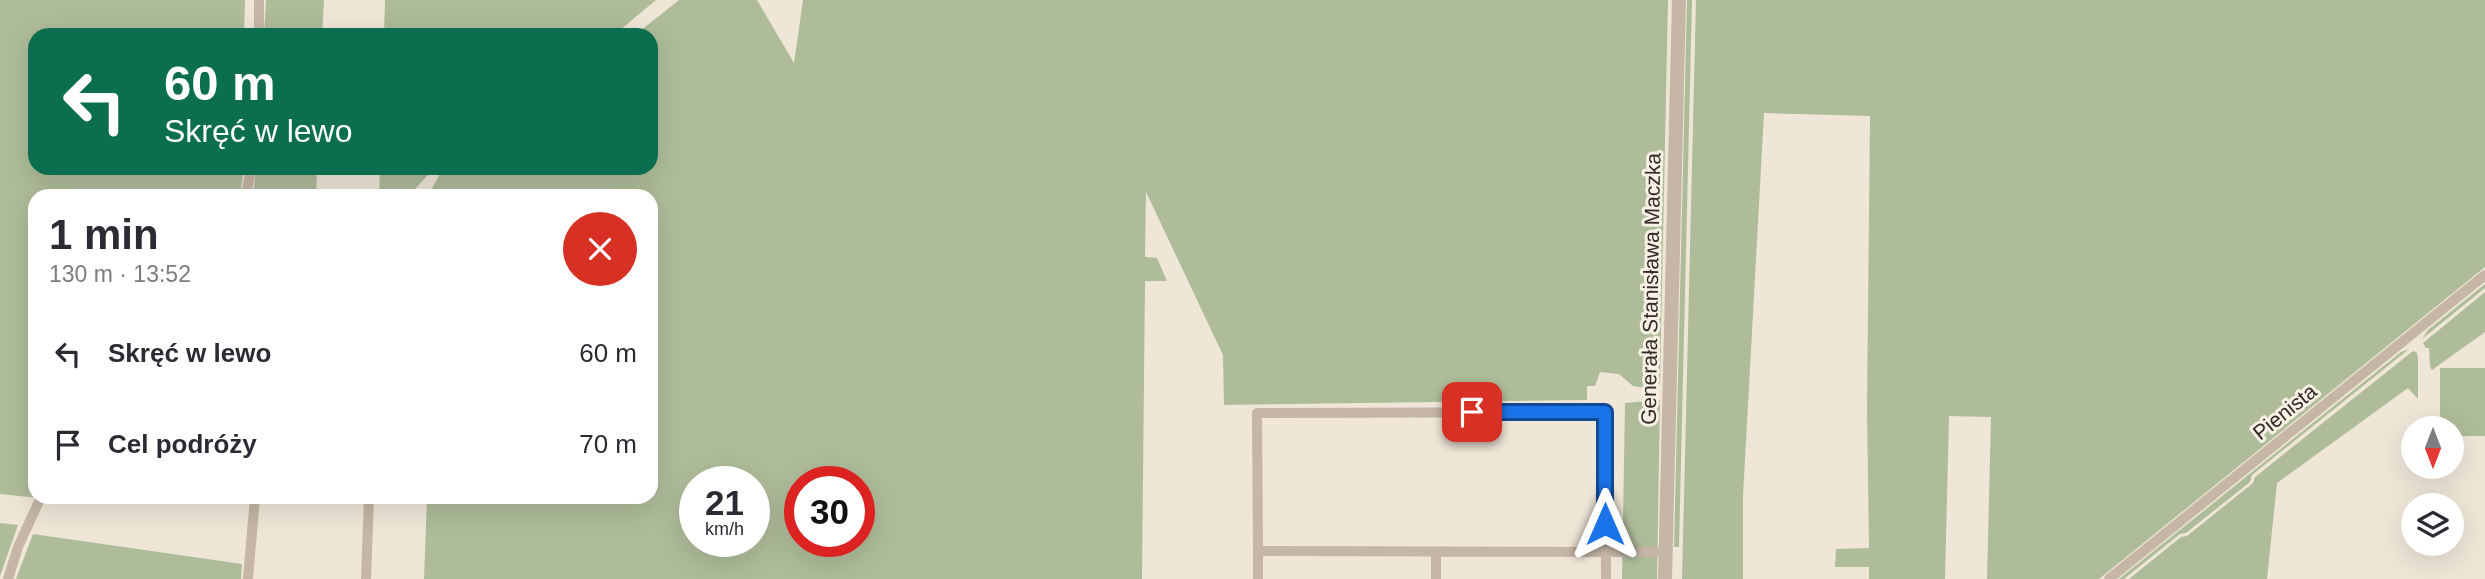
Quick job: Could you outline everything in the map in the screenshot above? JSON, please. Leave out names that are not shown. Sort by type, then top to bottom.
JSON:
[{"type":"street","points":[[258,28],[259,0]]},
{"type":"street","name":"Generała Stanisława Maczka","points":[[1665,579],[1679,0]]},
{"type":"street","name":"Pienista","points":[[2109,579],[2485,275]]},
{"type":"street","points":[[1258,579],[1257,413],[1605,412],[1606,579]]},
{"type":"street","points":[[8,579],[18,547],[38,504]]},
{"type":"street","points":[[248,579],[254,504]]},
{"type":"street","points":[[366,579],[369,504]]},
{"type":"street","points":[[1258,551],[1666,552]]},
{"type":"street","points":[[1436,552],[1436,579]]},
{"type":"green space","points":[[0,0],[245,0],[244,28],[28,28],[28,175],[243,175],[241,189],[28,189],[28,497],[0,494]]},
{"type":"green space","points":[[266,0],[324,0],[322,28],[264,28]]},
{"type":"green space","points":[[385,0],[656,0],[622,28],[384,28]]},
{"type":"green space","points":[[679,0],[757,0],[794,63],[803,0],[1668,0],[1660,383],[1651,389],[1633,386],[1619,374],[1600,372],[1595,386],[1587,386],[1587,400],[1224,405],[1223,355],[1146,192],[1145,257],[1157,258],[1167,281],[1145,281],[1142,579],[424,579],[427,504],[658,504],[658,189],[432,189],[439,175],[658,175],[658,28],[644,28]]},
{"type":"green space","points":[[1687,0],[1692,0],[1679,547],[1674,547]]},
{"type":"green space","points":[[1696,0],[2485,0],[2485,267],[2099,579],[1987,579],[1991,417],[1949,416],[1945,579],[1869,579],[1869,567],[1835,567],[1836,549],[1869,548],[1867,409],[1870,116],[1764,113],[1743,496],[1743,579],[1682,579]]},
{"type":"green space","points":[[255,175],[317,175],[316,189],[254,189]]},
{"type":"green space","points":[[380,175],[428,175],[415,189],[379,189]]},
{"type":"green space","points":[[2485,284],[2485,288],[2422,339],[2428,330]]},
{"type":"green space","points":[[2485,292],[2485,332],[2432,370],[2429,348],[2423,343]]},
{"type":"green space","points":[[2409,349],[2252,475],[2250,482],[2186,533],[2180,534],[2124,579],[2119,579],[2401,352]]},
{"type":"green space","points":[[2413,351],[2418,358],[2418,399],[2408,388],[2277,483],[2267,579],[2129,579],[2181,537],[2187,536],[2253,483],[2255,477]]},
{"type":"green space","points":[[2440,368],[2485,368],[2485,436],[2464,436],[2464,416],[2440,416]]},
{"type":"green space","points":[[1660,400],[1657,579],[1622,579],[1625,403]]},
{"type":"green space","points":[[0,523],[18,525],[0,576]]},
{"type":"green space","points":[[33,534],[242,564],[241,579],[16,579]]},
{"type":"route","points":[[1472,412],[1605,412],[1605,524]]}]
